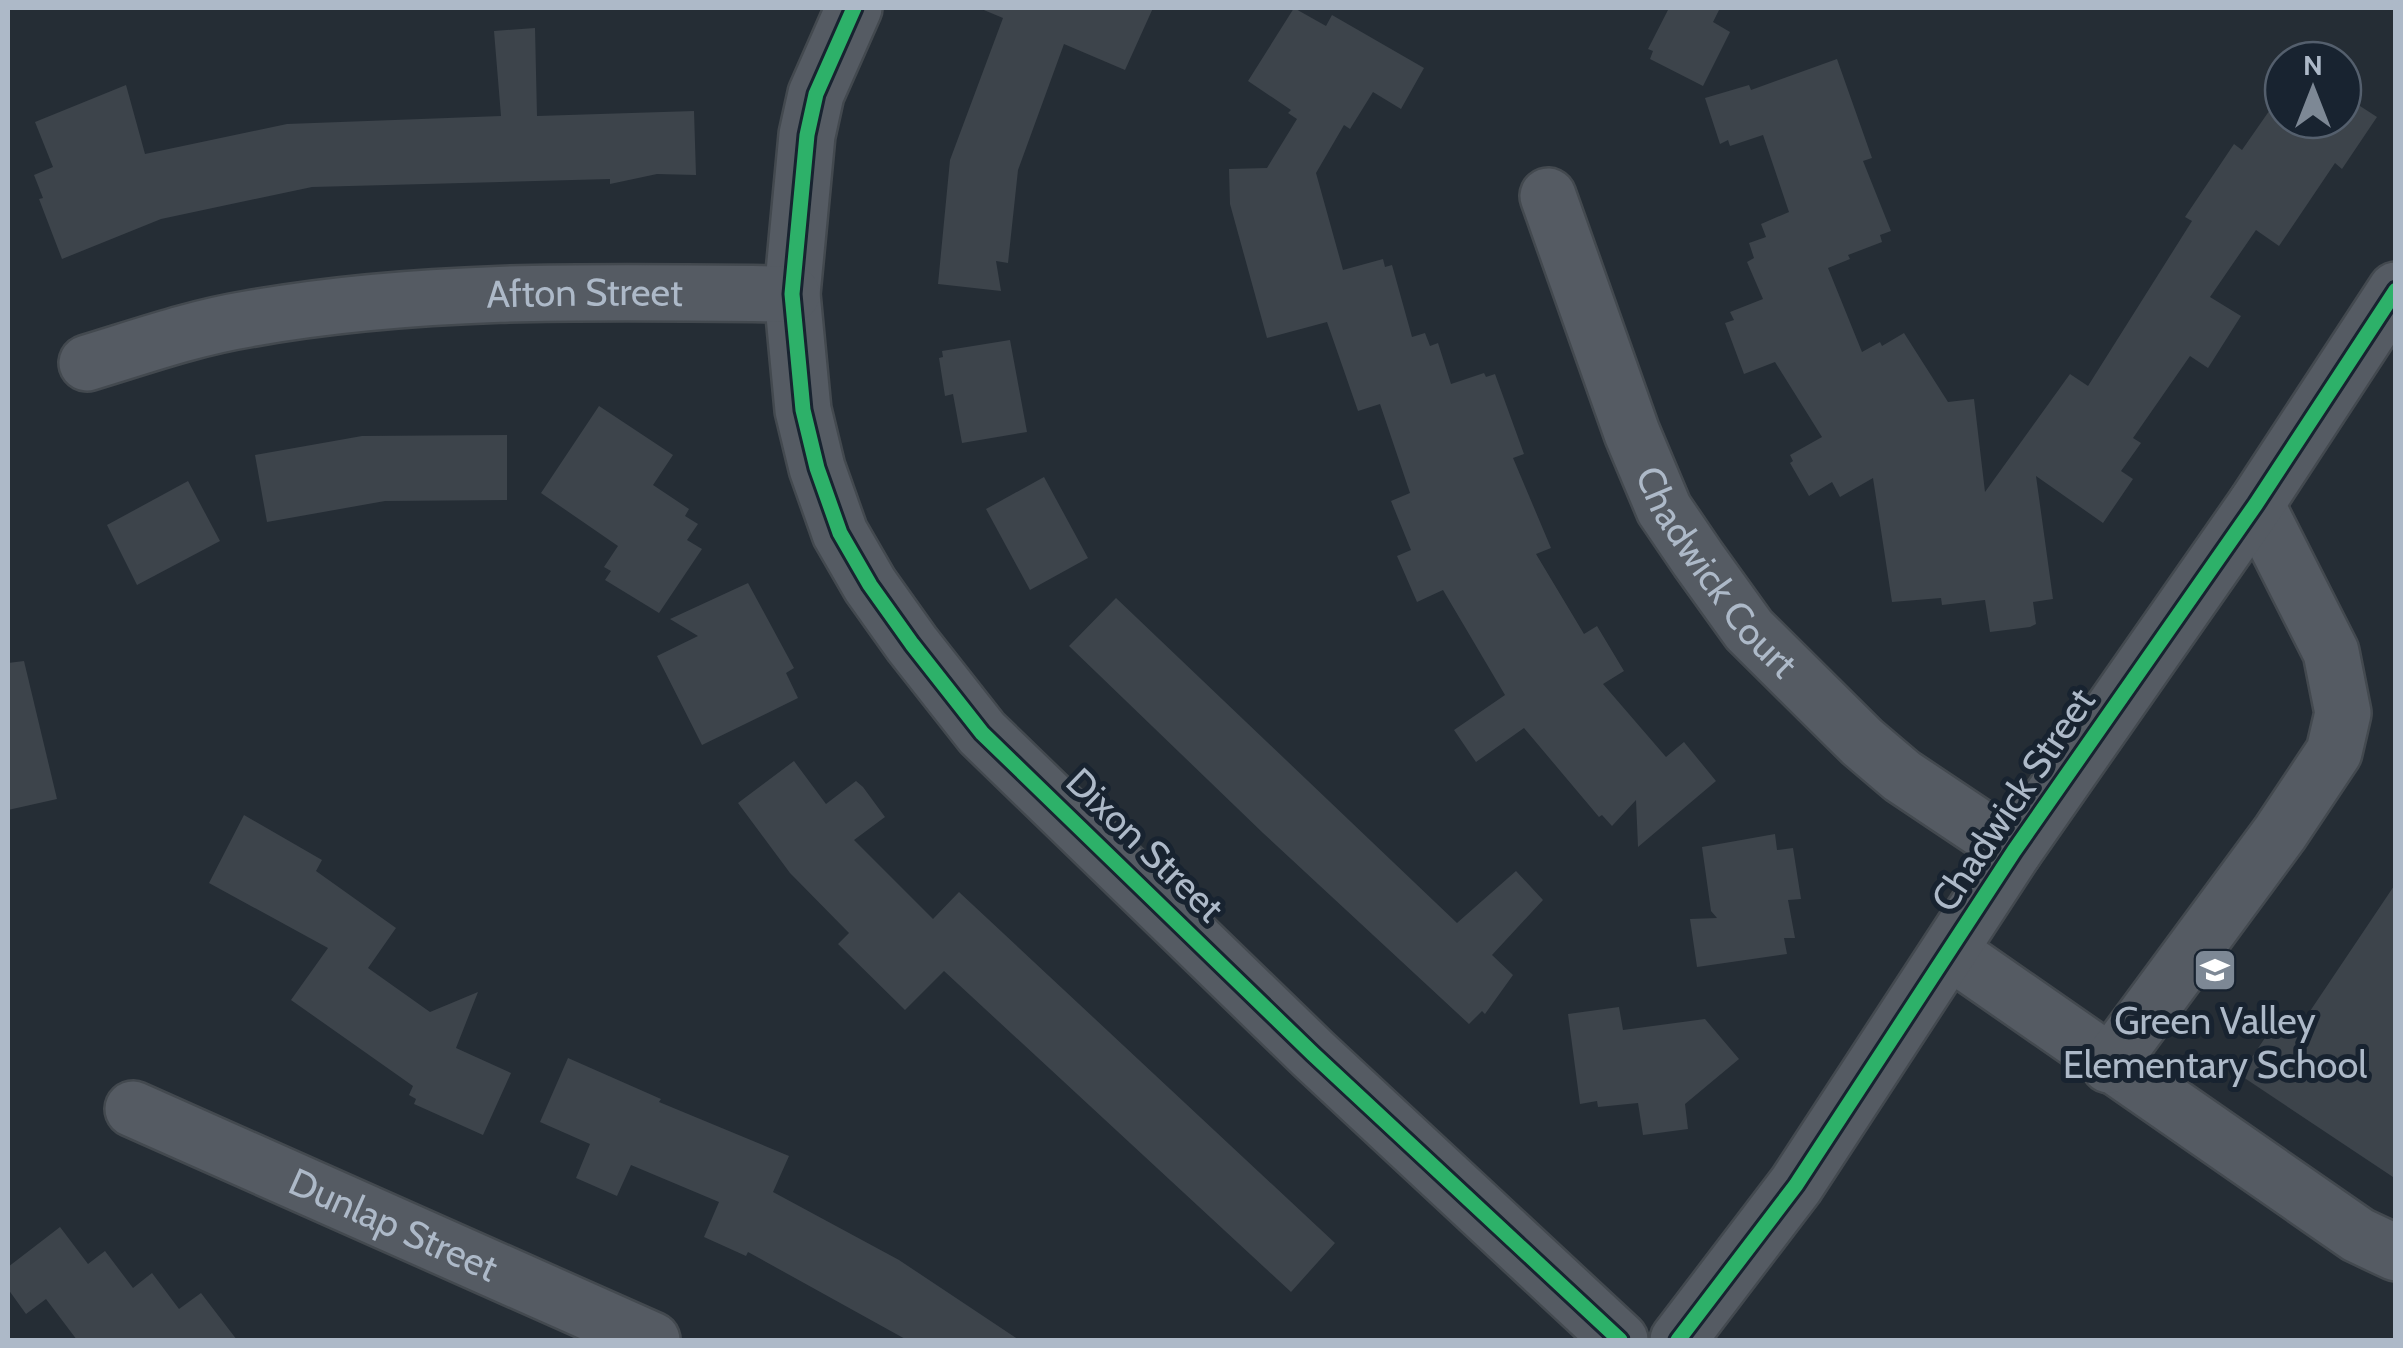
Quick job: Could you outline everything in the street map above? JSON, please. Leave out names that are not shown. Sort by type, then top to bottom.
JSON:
[{"type":"street","points":[[792,294],[807,135],[816,94],[854,8]]},
{"type":"street","name":"Chadwick Court","points":[[1548,196],[1599,346],[1651,479],[1664,509],[1708,573],[1749,630],[1862,742],[1902,776],[2014,851]]},
{"type":"street","name":"Chadwick Street","points":[[1678,1340],[1796,1185],[2014,851],[2256,504],[2396,290]]},
{"type":"street","name":"Afton Street","points":[[87,363],[242,320],[358,304],[547,294],[792,294]]},
{"type":"street","name":"Dixon Street","points":[[792,294],[803,410],[817,468],[840,533],[870,584],[959,704],[982,733],[1313,1054],[1620,1340]]},
{"type":"street","points":[[2109,1064],[2280,833],[2334,752],[2344,713],[2331,652],[2256,504]]},
{"type":"street","points":[[1950,952],[2358,1235],[2396,1253]]},
{"type":"street","name":"Dunlap Street","points":[[132,1110],[652,1340]]},
{"type":"building","points":[[979,8],[1153,8],[1125,70],[1064,44],[1018,170],[1008,263],[996,261],[1001,291],[938,284],[950,160],[1003,18]]},
{"type":"building","points":[[1294,8],[1326,26],[1332,15],[1424,68],[1401,109],[1373,92],[1350,129],[1344,125],[1316,173],[1343,270],[1383,259],[1385,267],[1392,265],[1412,337],[1425,333],[1430,346],[1438,343],[1451,384],[1484,373],[1486,377],[1495,374],[1524,454],[1513,458],[1551,548],[1536,554],[1584,634],[1597,626],[1624,671],[1603,684],[1666,757],[1684,742],[1716,781],[1638,847],[1636,800],[1612,826],[1602,815],[1599,817],[1524,728],[1476,762],[1454,730],[1505,695],[1443,590],[1417,602],[1397,556],[1411,550],[1391,501],[1410,493],[1380,404],[1358,411],[1327,322],[1267,338],[1230,204],[1229,169],[1267,168],[1297,119],[1288,113],[1291,110],[1248,81]]},
{"type":"building","points":[[1669,8],[1720,8],[1713,22],[1730,32],[1703,86],[1650,59],[1653,51],[1648,49]]},
{"type":"building","points":[[535,28],[537,116],[694,111],[696,175],[657,174],[610,184],[610,179],[312,187],[161,219],[62,259],[34,175],[53,167],[35,122],[126,85],[145,154],[287,124],[501,116],[494,31]]},
{"type":"building","points":[[1837,59],[1872,158],[1863,161],[1891,231],[1880,235],[1882,242],[1848,255],[1850,259],[1828,268],[1862,352],[1904,333],[1948,402],[1974,399],[1985,492],[2070,374],[2088,386],[2192,221],[2185,217],[2234,144],[2242,150],[2263,120],[2263,140],[2362,140],[2342,169],[2335,163],[2279,246],[2256,230],[2210,297],[2241,316],[2208,368],[2190,356],[2133,438],[2141,443],[2121,471],[2133,479],[2103,523],[2036,476],[2053,599],[2033,602],[2036,624],[1990,632],[1985,600],[1942,605],[1941,598],[1892,602],[1873,478],[1840,497],[1832,482],[1809,496],[1790,463],[1790,455],[1822,437],[1775,362],[1744,374],[1725,323],[1734,320],[1730,312],[1763,299],[1747,262],[1754,258],[1749,243],[1766,237],[1761,224],[1789,212],[1763,135],[1730,146],[1728,140],[1720,144],[1705,98],[1749,85],[1751,90]]},
{"type":"building","points":[[2363,108],[2377,117],[2363,138]]},
{"type":"building","points":[[1010,340],[1027,432],[962,443],[953,394],[945,396],[939,358],[943,357],[942,351]]},
{"type":"building","points":[[599,406],[673,455],[653,485],[689,509],[685,516],[698,524],[687,540],[702,549],[659,613],[605,580],[611,571],[604,567],[618,546],[541,493]]},
{"type":"building","points":[[507,435],[507,500],[385,501],[267,522],[255,455],[362,436]]},
{"type":"building","points":[[1044,477],[1088,558],[1030,590],[986,509]]},
{"type":"building","points":[[188,481],[220,541],[137,585],[107,525]]},
{"type":"building","points":[[748,583],[794,668],[786,673],[798,698],[702,745],[657,656],[698,636],[670,619]]},
{"type":"building","points":[[1116,598],[1457,923],[1516,871],[1543,900],[1492,955],[1513,975],[1485,1014],[1482,1011],[1469,1024],[1069,646]]},
{"type":"building","points":[[24,661],[57,799],[8,810],[8,663]]},
{"type":"building","points":[[794,761],[826,804],[856,781],[863,787],[885,817],[854,840],[933,919],[959,892],[1335,1243],[1291,1292],[944,971],[905,1010],[838,944],[849,933],[790,873],[738,803]]},
{"type":"building","points":[[244,815],[322,860],[316,871],[396,928],[368,968],[430,1012],[478,992],[456,1048],[511,1073],[483,1135],[414,1104],[416,1099],[409,1095],[413,1086],[291,1000],[328,948],[209,883]]},
{"type":"building","points":[[1775,834],[1777,850],[1793,848],[1801,899],[1788,900],[1795,938],[1784,938],[1787,954],[1697,967],[1690,919],[1717,918],[1711,911],[1702,847]]},
{"type":"building","points":[[2396,883],[2396,1179],[2240,1075],[2273,1026],[2292,1038]]},
{"type":"building","points":[[1619,1007],[1623,1030],[1705,1019],[1739,1059],[1685,1104],[1688,1129],[1643,1135],[1638,1103],[1598,1107],[1597,1101],[1580,1104],[1568,1014]]},
{"type":"building","points":[[568,1058],[661,1099],[659,1102],[789,1156],[773,1192],[899,1260],[1019,1340],[907,1340],[748,1252],[746,1256],[704,1237],[719,1202],[631,1165],[617,1196],[576,1178],[590,1144],[540,1122]]},
{"type":"building","points":[[60,1227],[88,1264],[105,1251],[133,1288],[152,1273],[179,1309],[201,1293],[237,1340],[77,1340],[46,1299],[26,1314],[8,1289],[8,1267]]},
{"type":"cycle path","points":[[854,8],[816,94],[807,135],[792,294],[803,410],[817,468],[840,533],[870,585],[982,733],[1313,1054],[1620,1340]]},
{"type":"cycle path","points":[[1678,1340],[1796,1185],[2014,851],[2256,504],[2396,290]]},
{"type":"place","name":"Green Valley Elementary School","points":[[2215,970]]}]
